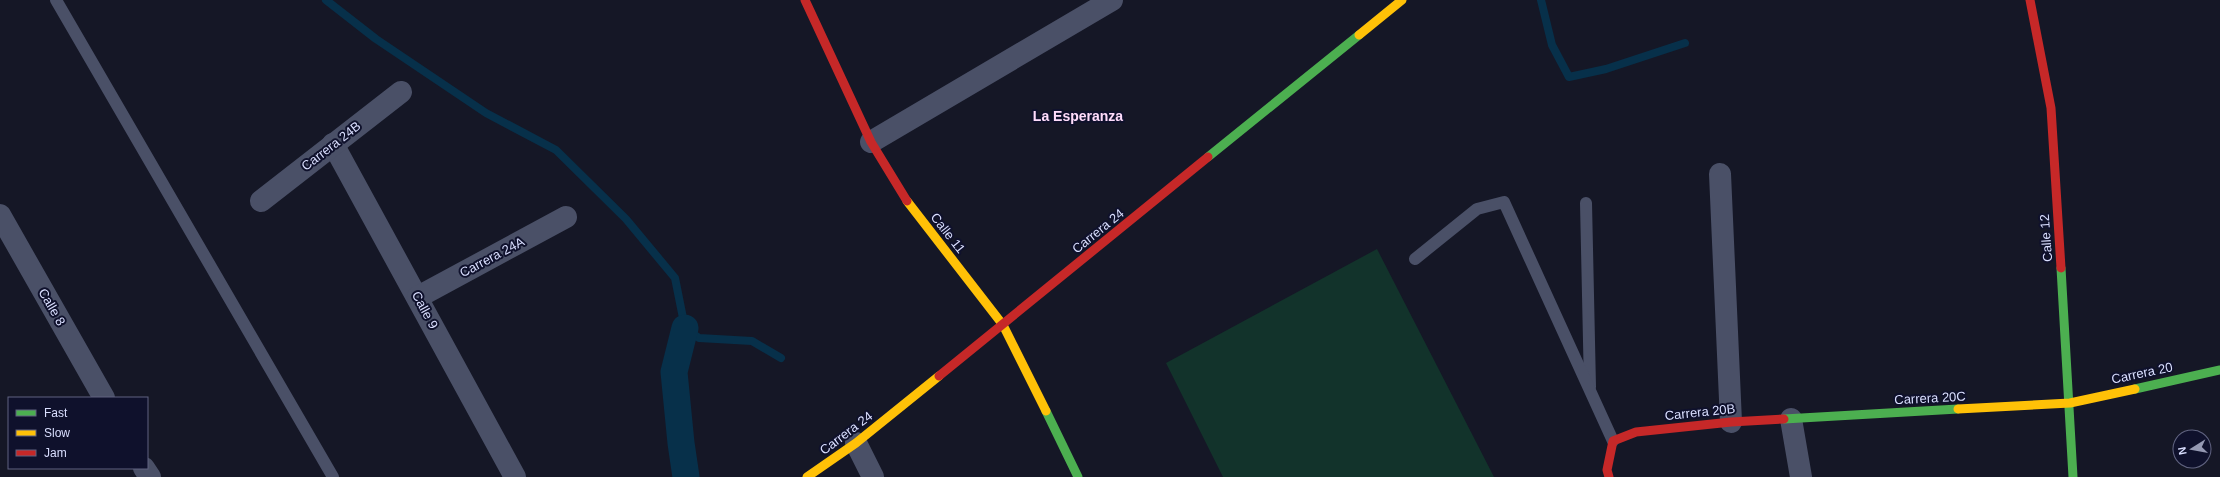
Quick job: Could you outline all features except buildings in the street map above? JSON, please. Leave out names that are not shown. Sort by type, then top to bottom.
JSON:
[{"type":"street","points":[[871,142],[1112,0]]},
{"type":"street","name":"Carrera 24","points":[[807,477],[856,443],[1402,0]]},
{"type":"street","name":"Calle 12","points":[[2030,0],[2051,108],[2070,402],[2073,477]]},
{"type":"street","name":"Calle 11","points":[[809,1],[871,142],[903,196],[1003,325],[1078,477]]},
{"type":"street","name":"Carrera 24B","points":[[260,201],[401,92]]},
{"type":"street","name":"Calle 9","points":[[333,144],[418,297],[515,477]]},
{"type":"street","points":[[1720,174],[1731,422]]},
{"type":"street","name":"Calle 8","points":[[0,215],[103,397]]},
{"type":"street","name":"Carrera 24A","points":[[418,297],[566,217]]},
{"type":"street","name":"Carrera 20","points":[[2070,402],[2220,370]]},
{"type":"street","name":"Carrera 20C","points":[[1791,419],[2070,402]]},
{"type":"street","points":[[1791,419],[1801,477]]},
{"type":"street","name":"Carrera 20B","points":[[1613,441],[1636,432],[1731,422],[1791,419]]},
{"type":"street","points":[[1609,477],[1607,470],[1613,441]]},
{"type":"street","points":[[856,443],[874,477]]},
{"type":"lane","points":[[56,0],[334,477]]},
{"type":"lane","points":[[1415,259],[1477,209],[1504,202],[1613,441]]},
{"type":"lane","points":[[1586,203],[1590,392]]},
{"type":"green space","points":[[1377,249],[1494,477],[1223,477],[1166,363]]},
{"type":"waterway","points":[[326,0],[376,39],[486,113],[556,150],[626,219],[675,278],[685,328],[699,338],[752,341],[781,358]]},
{"type":"waterway","points":[[1541,0],[1552,45],[1569,77],[1606,69],[1685,43]]},
{"type":"waterway","points":[[685,328],[674,372],[686,477]]},
{"type":"traffic: fast","points":[[1208,157],[1359,35]]},
{"type":"traffic: fast","points":[[2061,268],[2073,477]]},
{"type":"traffic: fast","points":[[2135,389],[2220,370]]},
{"type":"traffic: fast","points":[[1784,419],[1958,409]]},
{"type":"traffic: fast","points":[[1046,411],[1078,477]]},
{"type":"traffic: slow","points":[[1359,35],[1402,0]]},
{"type":"traffic: slow","points":[[907,201],[1003,325],[1046,411]]},
{"type":"traffic: slow","points":[[807,477],[856,443],[939,376]]},
{"type":"traffic: slow","points":[[1958,409],[2070,403],[2135,389]]},
{"type":"traffic: jam","points":[[805,0],[871,142],[907,201]]},
{"type":"traffic: jam","points":[[2030,0],[2051,108],[2061,268]]},
{"type":"traffic: jam","points":[[939,376],[1208,157]]},
{"type":"traffic: jam","points":[[1609,477],[1607,470],[1613,441],[1636,432],[1731,422],[1784,419]]},
{"type":"district","name":"La Esperanza","points":[[1078,116]]}]
